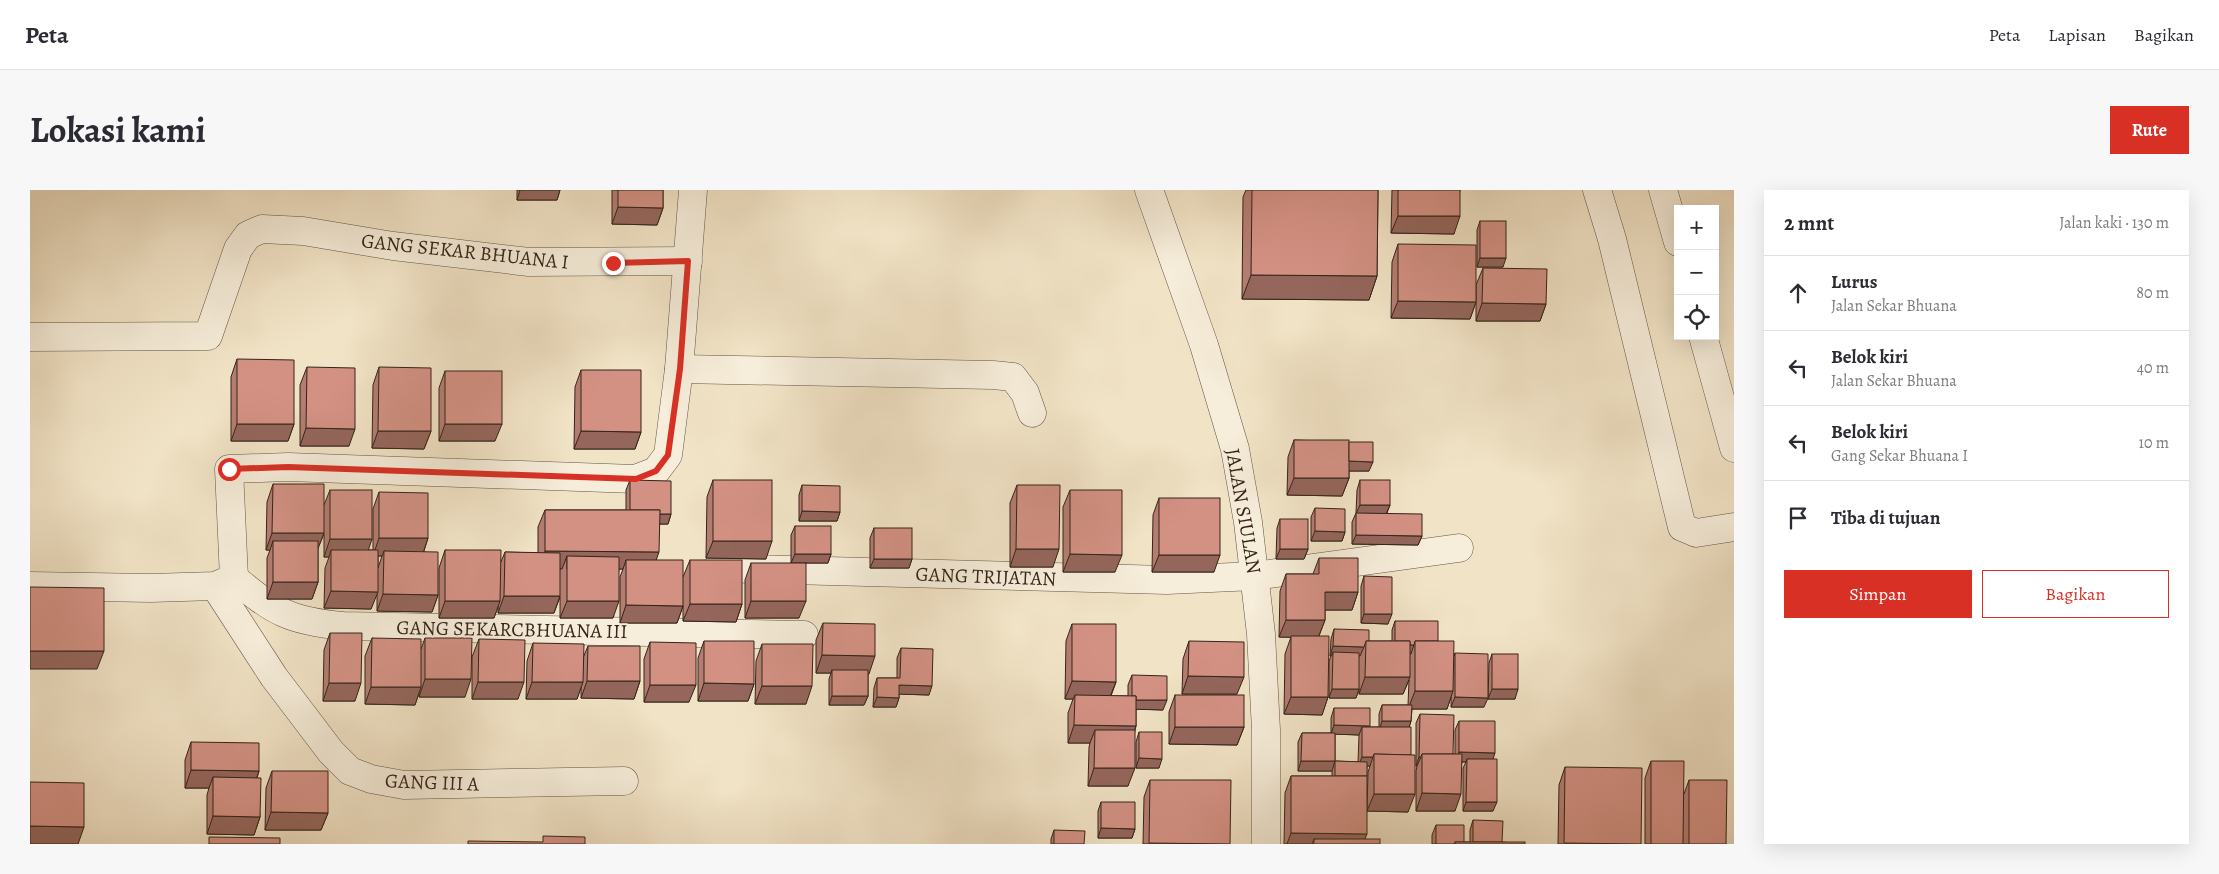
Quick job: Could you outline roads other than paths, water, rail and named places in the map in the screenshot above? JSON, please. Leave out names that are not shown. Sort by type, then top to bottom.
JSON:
[{"type":"street","points":[[30,586],[151,588],[224,582],[229,469],[288,467],[636,479],[656,471],[668,455],[680,369],[693,190]]},
{"type":"street","name":"JALAN SIULAN","points":[[1149,190],[1204,345],[1235,449],[1255,576],[1261,634],[1266,730],[1266,844]]},
{"type":"street","points":[[1597,190],[1612,239],[1682,527],[1696,534],[1734,527]]},
{"type":"street","points":[[1663,190],[1674,228]]},
{"type":"street","name":"GANG SEKAR BHUANA I","points":[[30,337],[208,336],[238,249],[248,235],[262,229],[303,230],[393,246],[529,262],[613,263],[688,261]]},
{"type":"street","points":[[1704,340],[1734,448]]},
{"type":"street","points":[[680,369],[993,375],[1013,377],[1025,393],[1032,413]]},
{"type":"street","name":"GANG TRIJATAN","points":[[717,568],[1157,580],[1255,576],[1459,548]]},
{"type":"street","name":"GANG SEKARCBHUANA III","points":[[224,582],[286,616],[313,623],[352,626],[804,636]]},
{"type":"street","name":"GANG III A","points":[[224,582],[274,677],[331,752],[350,771],[371,779],[404,785],[624,781]]}]
